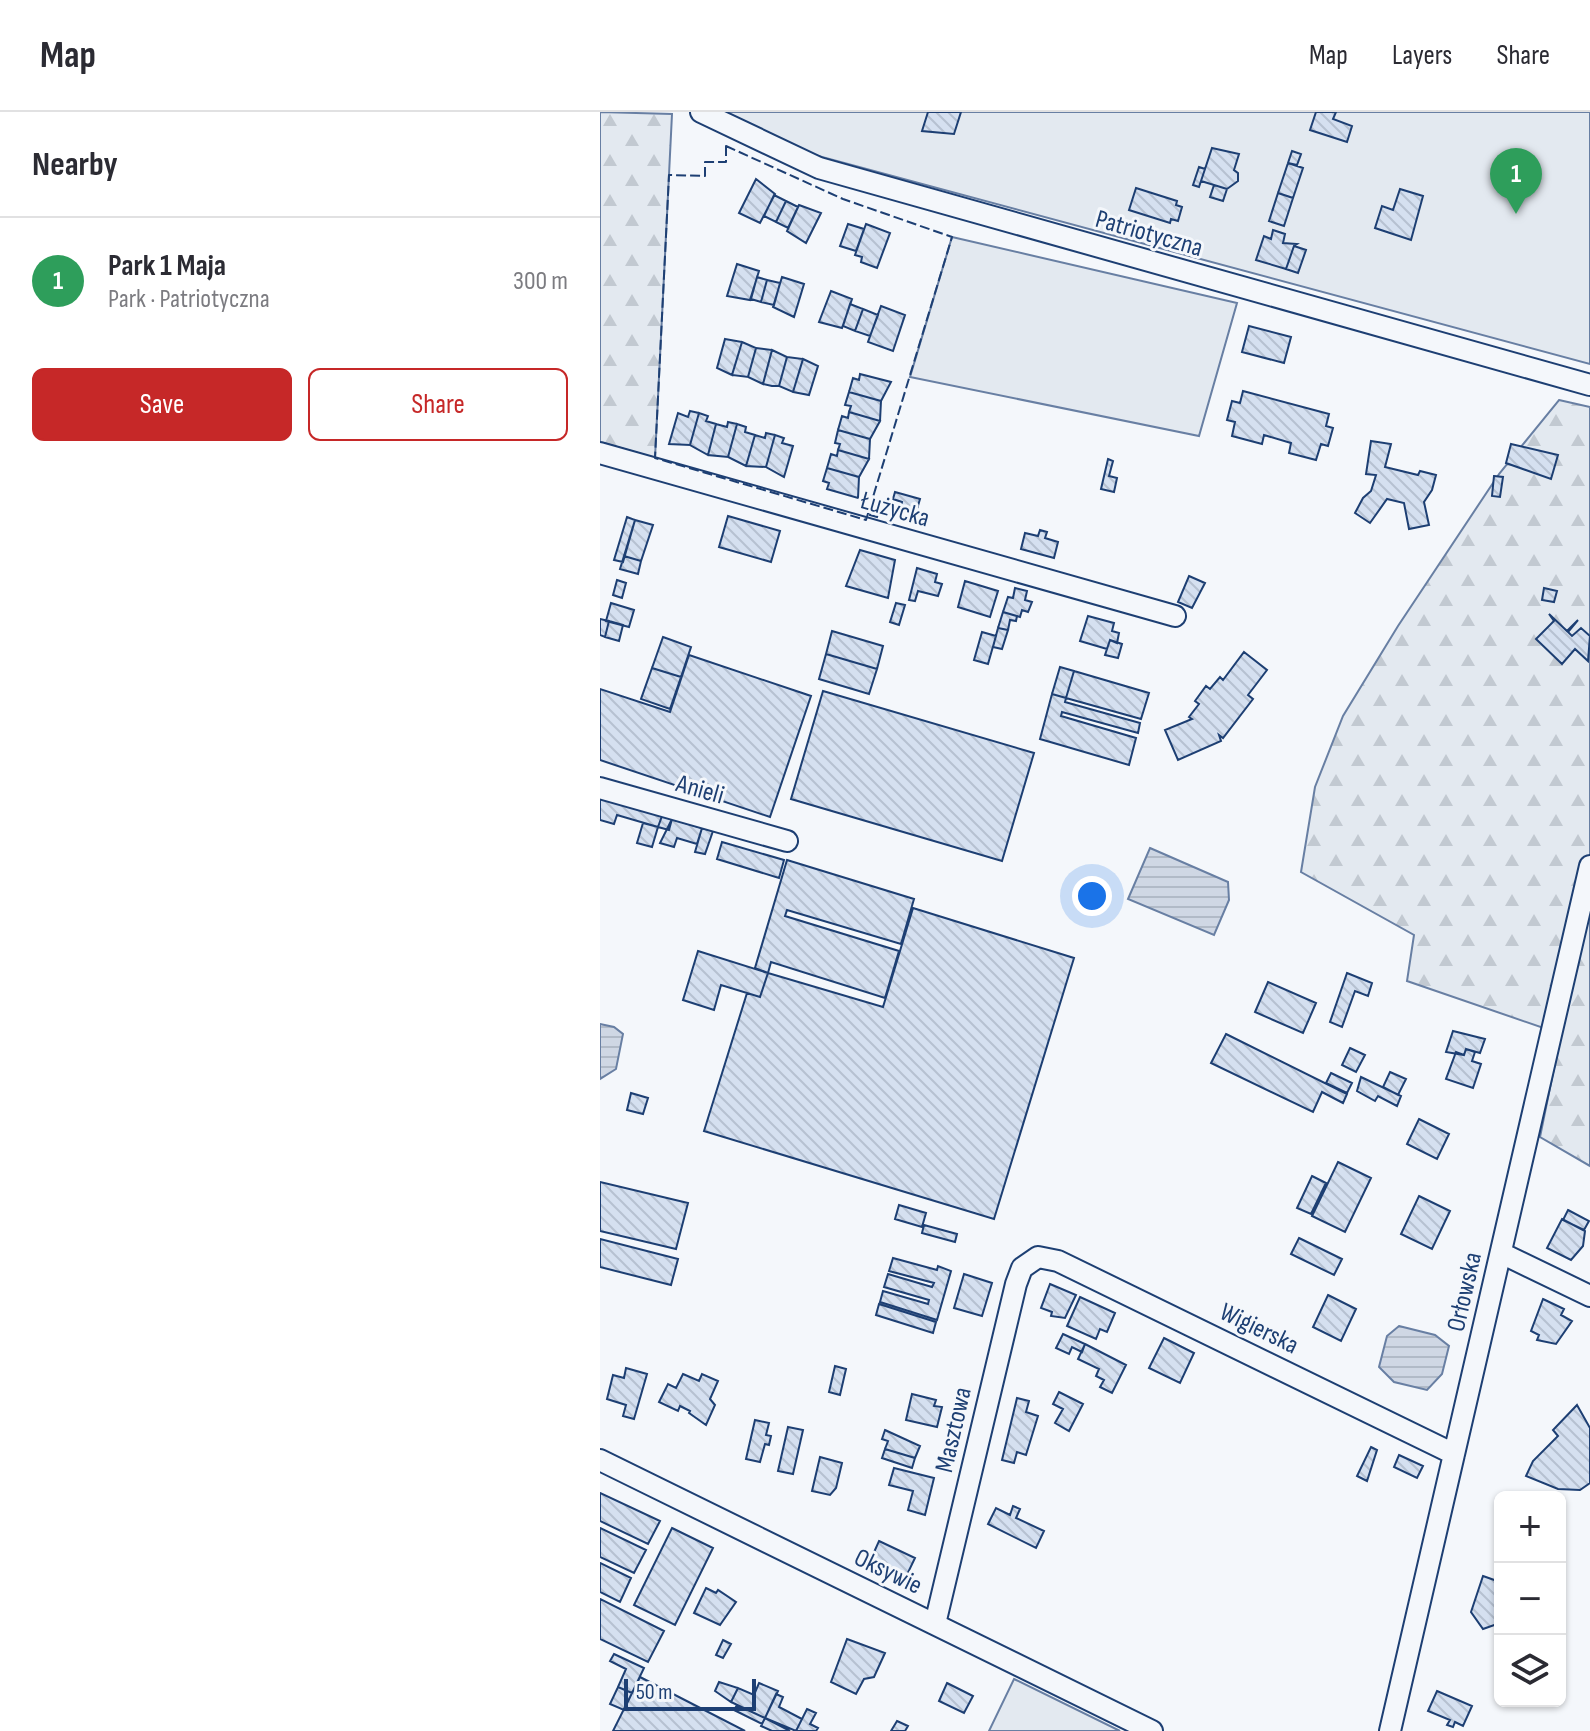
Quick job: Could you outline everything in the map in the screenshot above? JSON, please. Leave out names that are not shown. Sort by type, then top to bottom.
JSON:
[{"type":"street","name":"Patriotyczna","points":[[701,112],[819,168],[1590,385]]},
{"type":"street","name":"Łużycka","points":[[600,453],[1175,616]]},
{"type":"street","name":"Anieli","points":[[600,788],[787,841]]},
{"type":"street","name":"Orłowska","points":[[1390,1731],[1590,866]]},
{"type":"street","points":[[1501,1253],[1590,1296]]},
{"type":"street","name":"Wigierska","points":[[1038,1257],[1058,1261],[1454,1454]]},
{"type":"street","name":"Masztowa","points":[[935,1624],[1016,1284],[1022,1268],[1038,1257]]},
{"type":"street","name":"Oksywie","points":[[600,1460],[1152,1731]]},
{"type":"green space","points":[[600,112],[672,114],[655,458],[600,442]]},
{"type":"green space","points":[[722,112],[1590,112],[1590,364],[796,150]]},
{"type":"green space","points":[[952,237],[1237,303],[1199,436],[910,377]]},
{"type":"green space","points":[[1559,400],[1590,407],[1590,1166],[1540,1137],[1561,1034],[1407,981],[1414,935],[1301,872],[1315,787],[1343,716],[1398,626],[1499,474]]},
{"type":"green space","points":[[1014,1679],[1120,1731],[989,1731]]},
{"type":"shaded area","points":[[1150,848],[1228,882],[1229,900],[1214,935],[1128,899]]},
{"type":"shaded area","points":[[600,1024],[614,1027],[623,1034],[616,1069],[600,1079]]},
{"type":"shaded area","points":[[1399,1326],[1435,1335],[1449,1346],[1442,1374],[1427,1390],[1394,1382],[1379,1367],[1387,1336]]},
{"type":"building","points":[[928,112],[961,112],[954,134],[922,131]]},
{"type":"building","points":[[1316,112],[1336,112],[1333,119],[1352,126],[1347,142],[1310,130]]},
{"type":"building","points":[[1212,148],[1239,154],[1234,170],[1238,173],[1238,181],[1227,189],[1201,181]]},
{"type":"building","points":[[1292,151],[1301,154],[1297,165],[1288,163]]},
{"type":"building","points":[[1288,163],[1303,168],[1293,198],[1278,193]]},
{"type":"building","points":[[1199,167],[1205,169],[1199,187],[1193,185]]},
{"type":"building","points":[[756,179],[775,194],[760,223],[739,213]]},
{"type":"building","points":[[1214,185],[1227,189],[1223,201],[1210,197]]},
{"type":"building","points":[[1136,188],[1177,201],[1176,205],[1182,207],[1178,221],[1171,219],[1170,223],[1129,210]]},
{"type":"building","points":[[1400,189],[1423,196],[1411,240],[1375,228],[1382,206],[1393,210]]},
{"type":"building","points":[[1278,193],[1293,198],[1284,226],[1269,221]]},
{"type":"building","points":[[774,195],[786,201],[776,222],[764,216]]},
{"type":"building","points":[[786,201],[798,207],[788,228],[776,222]]},
{"type":"building","points":[[799,205],[821,213],[806,243],[787,231]]},
{"type":"building","points":[[848,224],[864,229],[856,251],[840,246]]},
{"type":"building","points":[[866,224],[890,233],[877,268],[861,262],[862,257],[855,255]]},
{"type":"building","points":[[1273,230],[1285,234],[1283,243],[1297,244],[1286,269],[1256,260],[1264,236],[1271,239]]},
{"type":"building","points":[[1294,246],[1306,250],[1298,273],[1286,269]]},
{"type":"building","points":[[737,264],[759,271],[750,300],[727,296]]},
{"type":"building","points":[[757,277],[767,280],[761,302],[751,299]]},
{"type":"building","points":[[782,277],[804,284],[794,317],[773,307]]},
{"type":"building","points":[[767,280],[780,283],[774,305],[761,302]]},
{"type":"building","points":[[831,291],[852,299],[842,328],[819,322]]},
{"type":"building","points":[[850,304],[863,309],[855,331],[843,326]]},
{"type":"building","points":[[881,306],[905,315],[893,351],[868,342]]},
{"type":"building","points":[[863,309],[878,315],[870,336],[855,331]]},
{"type":"building","points":[[1249,326],[1291,337],[1284,363],[1242,352]]},
{"type":"building","points":[[725,339],[742,342],[732,375],[717,368]]},
{"type":"building","points":[[742,342],[756,348],[748,377],[732,375]]},
{"type":"building","points":[[756,348],[772,350],[763,384],[748,377]]},
{"type":"building","points":[[772,350],[787,357],[779,386],[763,384]]},
{"type":"building","points":[[787,357],[803,359],[793,392],[779,386]]},
{"type":"building","points":[[803,359],[818,366],[809,395],[793,392]]},
{"type":"building","points":[[860,374],[891,382],[881,401],[849,392],[853,378],[859,380]]},
{"type":"building","points":[[1243,391],[1329,414],[1326,426],[1333,428],[1328,446],[1321,444],[1316,460],[1289,453],[1291,443],[1264,435],[1262,444],[1232,436],[1235,422],[1227,420],[1232,401],[1240,403]]},
{"type":"building","points":[[849,392],[881,401],[880,421],[849,412],[851,406],[845,405]]},
{"type":"building","points":[[690,411],[699,413],[690,445],[669,444],[678,413],[688,417]]},
{"type":"building","points":[[849,412],[880,421],[870,439],[838,430],[842,416],[848,418]]},
{"type":"building","points":[[699,413],[708,416],[706,421],[716,424],[708,455],[690,445]]},
{"type":"building","points":[[728,422],[737,424],[728,457],[708,455],[716,424],[727,427]]},
{"type":"building","points":[[737,424],[746,427],[745,432],[755,435],[746,466],[728,457]]},
{"type":"building","points":[[838,430],[870,439],[869,459],[838,450],[840,444],[835,443]]},
{"type":"building","points":[[766,433],[775,435],[766,467],[746,466],[755,435],[765,438]]},
{"type":"building","points":[[775,435],[784,438],[782,443],[793,446],[784,477],[766,467]]},
{"type":"building","points":[[1371,441],[1391,444],[1385,467],[1418,475],[1420,471],[1436,475],[1432,490],[1424,502],[1429,525],[1409,529],[1404,503],[1387,499],[1370,523],[1355,513],[1371,491],[1376,475],[1366,474]]},
{"type":"building","points":[[1511,444],[1558,455],[1551,479],[1506,463]]},
{"type":"building","points":[[838,450],[869,459],[859,477],[827,468],[831,454],[837,456]]},
{"type":"building","points":[[1108,459],[1113,461],[1109,476],[1117,478],[1114,492],[1101,489]]},
{"type":"building","points":[[827,468],[859,477],[858,498],[827,489],[829,483],[823,481]]},
{"type":"building","points":[[1494,476],[1503,477],[1500,497],[1492,496]]},
{"type":"building","points":[[895,492],[920,499],[915,516],[905,513],[902,502],[893,499]]},
{"type":"building","points":[[874,499],[882,501],[877,517],[870,515]]},
{"type":"building","points":[[728,516],[780,531],[771,562],[719,547]]},
{"type":"building","points":[[627,517],[635,520],[623,562],[614,560]]},
{"type":"building","points":[[635,520],[653,525],[641,561],[624,556]]},
{"type":"building","points":[[1040,530],[1047,532],[1045,538],[1058,542],[1054,558],[1021,549],[1025,533],[1038,536]]},
{"type":"building","points":[[860,550],[895,560],[888,598],[846,586]]},
{"type":"building","points":[[624,556],[641,561],[638,574],[620,569]]},
{"type":"building","points":[[917,568],[937,574],[935,582],[942,584],[938,596],[918,591],[915,601],[909,600]]},
{"type":"building","points":[[1189,576],[1205,583],[1192,608],[1178,602]]},
{"type":"building","points":[[617,580],[626,583],[622,598],[613,595]]},
{"type":"building","points":[[965,581],[998,591],[990,617],[958,607]]},
{"type":"building","points":[[1015,588],[1027,591],[1025,600],[1032,602],[1028,612],[1022,610],[1020,617],[1003,612],[1008,597],[1013,598]]},
{"type":"building","points":[[1544,588],[1557,591],[1554,602],[1542,600]]},
{"type":"building","points":[[611,603],[634,610],[629,627],[606,621]]},
{"type":"building","points":[[896,603],[905,605],[899,625],[890,622]]},
{"type":"building","points":[[1003,612],[1017,616],[1016,621],[1010,620],[1008,630],[998,628]]},
{"type":"building","points":[[1549,614],[1567,631],[1578,620],[1568,632],[1572,636],[1581,628],[1590,636],[1588,661],[1575,649],[1562,664],[1536,639],[1554,621]]},
{"type":"building","points":[[1088,616],[1114,623],[1112,631],[1119,633],[1117,643],[1110,640],[1107,649],[1080,641]]},
{"type":"building","points":[[600,619],[609,621],[605,637],[600,635]]},
{"type":"building","points":[[609,621],[623,625],[619,641],[605,637]]},
{"type":"building","points":[[998,628],[1008,630],[1002,649],[993,647]]},
{"type":"building","points":[[832,631],[883,646],[877,669],[826,654]]},
{"type":"building","points":[[982,632],[996,636],[988,664],[974,660]]},
{"type":"building","points":[[663,637],[691,647],[681,677],[652,668]]},
{"type":"building","points":[[1110,640],[1122,644],[1118,658],[1105,655]]},
{"type":"building","points":[[1244,652],[1267,670],[1248,695],[1253,699],[1223,738],[1219,735],[1221,741],[1178,760],[1165,730],[1192,719],[1189,717],[1199,704],[1195,701],[1206,686],[1210,689],[1220,677],[1223,680]]},
{"type":"building","points":[[826,654],[877,669],[869,694],[819,679]]},
{"type":"building","points":[[689,655],[811,696],[770,817],[600,760],[600,689],[670,712]]},
{"type":"building","points":[[1060,667],[1074,671],[1066,698],[1052,694]]},
{"type":"building","points":[[652,668],[681,677],[670,709],[641,699]]},
{"type":"building","points":[[1074,671],[1149,693],[1141,719],[1066,698]]},
{"type":"building","points":[[823,691],[1034,753],[1002,861],[791,799]]},
{"type":"building","points":[[1052,694],[1066,698],[1065,702],[1140,723],[1138,733],[1062,712],[1061,716],[1136,738],[1129,765],[1040,739]]},
{"type":"building","points":[[600,798],[662,816],[658,827],[617,815],[614,824],[600,820]]},
{"type":"building","points":[[662,816],[672,819],[669,830],[658,827]]},
{"type":"building","points":[[672,819],[702,828],[697,844],[677,838],[674,847],[660,843]]},
{"type":"building","points":[[643,823],[658,827],[652,847],[637,843]]},
{"type":"building","points":[[702,828],[713,831],[705,854],[695,852]]},
{"type":"building","points":[[722,842],[784,860],[779,878],[717,859]]},
{"type":"building","points":[[787,860],[914,899],[901,944],[787,910],[785,916],[899,951],[885,998],[771,962],[768,973],[755,968]]},
{"type":"building","points":[[913,908],[1074,958],[994,1219],[704,1131],[747,993],[760,997],[768,973],[883,1007]]},
{"type":"building","points":[[698,951],[768,973],[760,997],[721,985],[714,1010],[683,1000]]},
{"type":"building","points":[[1347,973],[1372,983],[1368,996],[1355,991],[1342,1027],[1330,1022]]},
{"type":"building","points":[[1268,982],[1316,1003],[1303,1033],[1255,1012]]},
{"type":"building","points":[[1453,1031],[1485,1039],[1480,1053],[1466,1049],[1464,1055],[1446,1052]]},
{"type":"building","points":[[1226,1034],[1347,1094],[1343,1103],[1322,1092],[1313,1112],[1211,1063]]},
{"type":"building","points":[[1350,1048],[1365,1055],[1356,1072],[1342,1065]]},
{"type":"building","points":[[1466,1049],[1475,1052],[1472,1061],[1481,1064],[1473,1088],[1446,1079],[1456,1052],[1464,1055]]},
{"type":"building","points":[[1390,1072],[1406,1079],[1398,1095],[1383,1087]]},
{"type":"building","points":[[1331,1073],[1352,1083],[1347,1093],[1326,1083]]},
{"type":"building","points":[[1361,1077],[1401,1096],[1397,1106],[1378,1096],[1375,1101],[1357,1091]]},
{"type":"building","points":[[631,1093],[648,1098],[643,1114],[627,1110]]},
{"type":"building","points":[[1419,1119],[1449,1134],[1437,1159],[1407,1144]]},
{"type":"building","points":[[1338,1162],[1371,1178],[1345,1232],[1312,1216]]},
{"type":"building","points":[[1312,1176],[1326,1183],[1311,1214],[1297,1208]]},
{"type":"building","points":[[600,1182],[688,1203],[676,1249],[600,1231]]},
{"type":"building","points":[[1419,1196],[1450,1211],[1432,1249],[1401,1234]]},
{"type":"building","points":[[899,1205],[926,1213],[922,1227],[895,1219]]},
{"type":"building","points":[[1568,1210],[1589,1221],[1584,1230],[1563,1220]]},
{"type":"building","points":[[1562,1219],[1585,1231],[1583,1246],[1571,1260],[1547,1248]]},
{"type":"building","points":[[924,1225],[957,1234],[955,1242],[922,1233]]},
{"type":"building","points":[[1299,1238],[1342,1259],[1334,1275],[1291,1254]]},
{"type":"building","points":[[600,1239],[678,1259],[671,1285],[600,1267]]},
{"type":"building","points":[[893,1258],[951,1271],[937,1320],[880,1302],[883,1291],[928,1304],[929,1300],[884,1287],[888,1274],[932,1287],[934,1283],[889,1271]]},
{"type":"building","points":[[964,1274],[992,1283],[982,1316],[954,1308]]},
{"type":"building","points":[[1050,1284],[1076,1295],[1065,1318],[1051,1316],[1052,1312],[1041,1308]]},
{"type":"building","points":[[1328,1295],[1356,1309],[1341,1341],[1313,1327]]},
{"type":"building","points":[[1080,1297],[1115,1313],[1107,1332],[1100,1329],[1096,1339],[1067,1326]]},
{"type":"building","points":[[1543,1299],[1564,1309],[1561,1315],[1572,1321],[1556,1344],[1537,1340],[1539,1335],[1531,1331]]},
{"type":"building","points":[[879,1304],[936,1322],[933,1333],[876,1315]]},
{"type":"building","points":[[1063,1334],[1085,1344],[1082,1352],[1072,1347],[1069,1354],[1056,1348]]},
{"type":"building","points":[[1164,1338],[1194,1353],[1180,1383],[1149,1368]]},
{"type":"building","points":[[1085,1344],[1126,1365],[1112,1393],[1100,1387],[1104,1380],[1096,1376],[1099,1369],[1078,1359]]},
{"type":"building","points":[[835,1366],[846,1369],[840,1395],[829,1392]]},
{"type":"building","points":[[626,1368],[647,1374],[634,1419],[623,1416],[626,1405],[607,1399],[613,1375],[624,1378]]},
{"type":"building","points":[[683,1374],[699,1381],[702,1374],[718,1381],[710,1399],[715,1405],[706,1425],[680,1406],[678,1411],[659,1402],[668,1384],[676,1388]]},
{"type":"building","points":[[1059,1392],[1083,1404],[1069,1431],[1055,1423],[1063,1409],[1053,1404]]},
{"type":"building","points":[[912,1394],[936,1400],[934,1406],[942,1407],[937,1427],[906,1420]]},
{"type":"building","points":[[1017,1398],[1029,1401],[1026,1412],[1038,1416],[1026,1455],[1017,1452],[1014,1463],[1002,1460]]},
{"type":"building","points":[[1577,1405],[1590,1428],[1590,1483],[1580,1490],[1558,1489],[1526,1476],[1533,1461],[1558,1436],[1553,1430]]},
{"type":"building","points":[[755,1420],[769,1423],[766,1435],[771,1436],[769,1445],[765,1444],[760,1462],[746,1459]]},
{"type":"building","points":[[788,1427],[803,1430],[793,1474],[778,1471]]},
{"type":"building","points":[[885,1430],[920,1446],[915,1458],[885,1449],[888,1441],[882,1439]]},
{"type":"building","points":[[1371,1447],[1377,1450],[1367,1481],[1357,1476]]},
{"type":"building","points":[[885,1449],[915,1458],[912,1468],[882,1458]]},
{"type":"building","points":[[1399,1455],[1423,1466],[1417,1478],[1394,1467]]},
{"type":"building","points":[[820,1457],[842,1463],[836,1488],[830,1495],[812,1491]]},
{"type":"building","points":[[894,1468],[934,1478],[925,1515],[908,1510],[913,1491],[889,1485]]},
{"type":"building","points":[[600,1493],[660,1521],[648,1544],[600,1521]]},
{"type":"building","points":[[1013,1506],[1020,1509],[1016,1518],[1044,1531],[1036,1548],[988,1524],[996,1508],[1010,1515]]},
{"type":"building","points":[[600,1528],[646,1550],[634,1573],[600,1557]]},
{"type":"building","points":[[672,1528],[713,1548],[675,1625],[634,1605]]},
{"type":"building","points":[[879,1541],[915,1558],[903,1583],[881,1572],[883,1568],[871,1559]]},
{"type":"building","points":[[600,1563],[631,1578],[620,1602],[600,1592]]},
{"type":"building","points":[[1483,1576],[1494,1580],[1494,1625],[1483,1629],[1471,1612]]},
{"type":"building","points":[[706,1588],[716,1593],[718,1590],[736,1602],[720,1625],[694,1613]]},
{"type":"building","points":[[600,1599],[664,1631],[648,1662],[600,1639]]},
{"type":"building","points":[[847,1639],[885,1653],[874,1677],[864,1679],[856,1694],[831,1682]]},
{"type":"building","points":[[723,1640],[731,1644],[723,1658],[716,1655]]},
{"type":"building","points":[[614,1654],[644,1668],[632,1693],[618,1687],[626,1669],[610,1661]]},
{"type":"building","points":[[640,1677],[745,1731],[613,1731]]},
{"type":"building","points":[[719,1682],[738,1688],[731,1702],[715,1691]]},
{"type":"building","points":[[759,1683],[778,1691],[765,1718],[731,1702],[738,1688],[754,1695]]},
{"type":"building","points":[[947,1683],[973,1696],[964,1713],[939,1701]]},
{"type":"building","points":[[618,1687],[632,1693],[624,1710],[610,1704]]},
{"type":"building","points":[[1437,1691],[1472,1706],[1463,1726],[1455,1722],[1453,1727],[1447,1725],[1450,1720],[1428,1711]]},
{"type":"building","points":[[776,1694],[783,1697],[779,1707],[802,1719],[796,1731],[765,1718]]},
{"type":"building","points":[[737,1705],[765,1718],[762,1724],[734,1710]]},
{"type":"building","points":[[807,1709],[816,1713],[810,1724],[818,1728],[816,1731],[796,1731]]},
{"type":"building","points":[[765,1718],[790,1731],[772,1731],[761,1726]]},
{"type":"building","points":[[897,1721],[908,1726],[905,1731],[891,1731]]},
{"type":"fence","points":[[726,146],[843,199],[952,237],[866,520],[655,458],[669,175],[705,176],[705,162],[726,162],[726,146]]},
{"type":"place","name":"Park 1 Maja","points":[[1516,214]]}]
